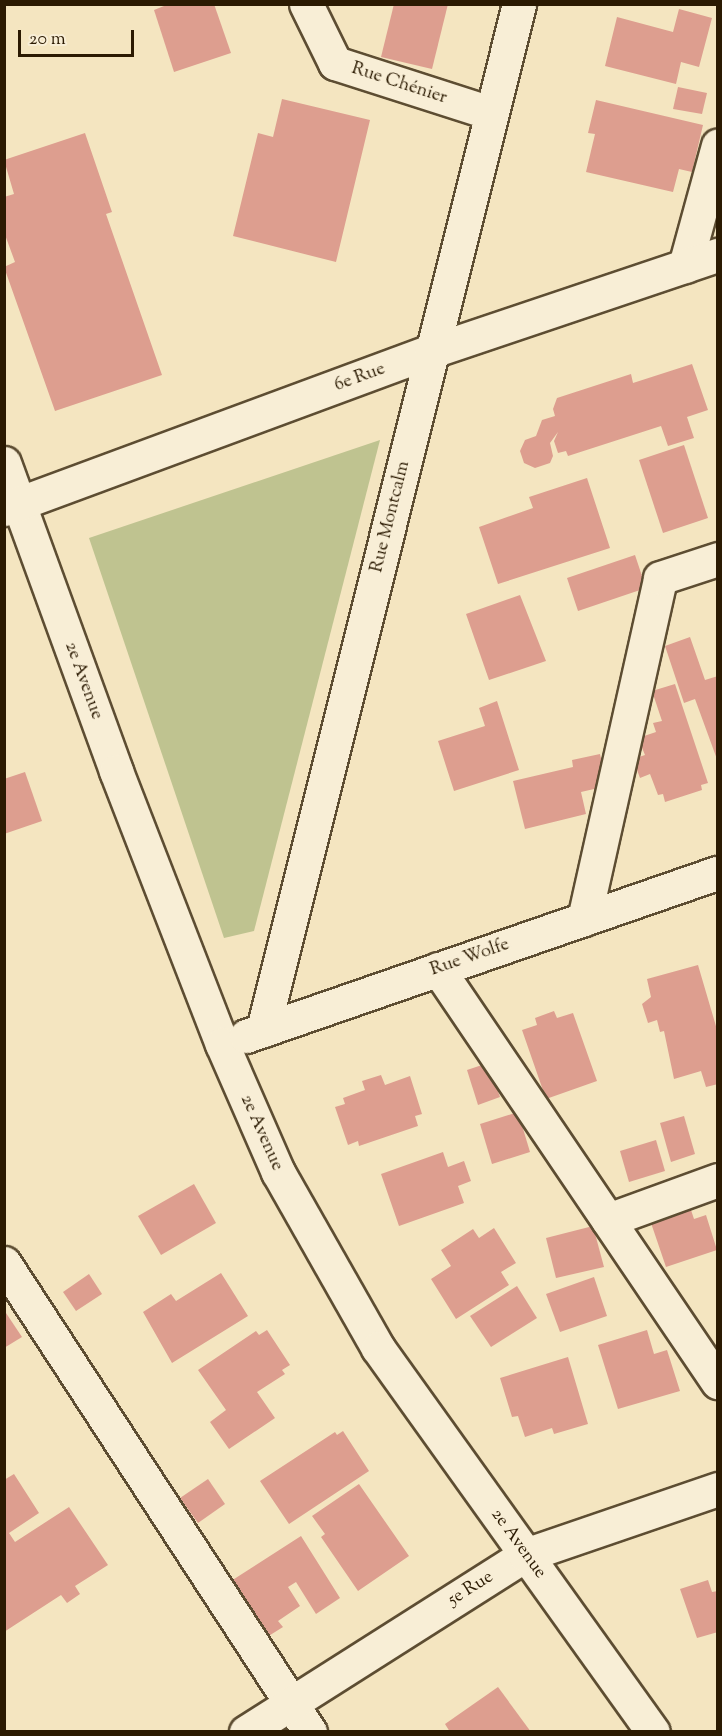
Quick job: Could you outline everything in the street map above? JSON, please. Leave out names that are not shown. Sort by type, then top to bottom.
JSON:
[{"type":"street","name":"Rue Chénier","points":[[306,4],[335,63],[491,113]]},
{"type":"street","name":"Rue Montcalm","points":[[263,1030],[519,4]]},
{"type":"street","points":[[685,266],[717,145]]},
{"type":"street","name":"6e Rue","points":[[11,507],[432,351],[717,255]]},
{"type":"street","name":"2e Avenue","points":[[4,463],[11,507],[222,1044],[278,1172],[378,1348],[653,1731]]},
{"type":"street","points":[[584,919],[660,578],[717,559]]},
{"type":"street","name":"Rue Wolfe","points":[[222,1044],[717,873]]},
{"type":"street","points":[[438,969],[717,1382]]},
{"type":"street","points":[[608,1220],[717,1180]]},
{"type":"street","points":[[4,1263],[289,1703],[310,1731]]},
{"type":"street","name":"5e Rue","points":[[246,1731],[525,1555],[717,1490]]},
{"type":"green space","points":[[380,440],[254,931],[224,938],[89,538]]},
{"type":"building","points":[[169,4],[214,4],[231,53],[174,72],[154,10]]},
{"type":"building","points":[[394,4],[448,4],[432,69],[381,57]]},
{"type":"building","points":[[679,9],[712,18],[699,67],[681,62],[676,84],[605,66],[617,17],[673,32]]},
{"type":"building","points":[[678,87],[707,93],[702,114],[673,109]]},
{"type":"building","points":[[282,99],[370,120],[336,262],[233,236],[258,133],[273,137]]},
{"type":"building","points":[[596,100],[703,125],[692,172],[679,169],[673,192],[586,172],[595,134],[588,133]]},
{"type":"building","points":[[85,133],[112,212],[106,214],[162,375],[55,411],[4,267],[15,262],[4,232],[4,197],[14,194],[4,160]]},
{"type":"building","points":[[692,364],[708,410],[687,417],[694,438],[668,446],[661,426],[568,456],[566,451],[558,453],[554,441],[558,432],[550,443],[553,456],[550,463],[535,468],[524,463],[520,451],[525,440],[536,436],[542,420],[555,416],[553,409],[557,398],[631,374],[633,383]]},
{"type":"building","points":[[684,445],[708,518],[663,533],[639,460]]},
{"type":"building","points":[[587,478],[610,548],[498,584],[479,527],[533,508],[529,497]]},
{"type":"building","points":[[635,555],[646,588],[578,611],[567,578]]},
{"type":"building","points":[[520,595],[546,661],[489,680],[466,614]]},
{"type":"building","points":[[690,637],[705,680],[718,676],[718,762],[695,699],[684,703],[665,646]]},
{"type":"building","points":[[675,684],[708,783],[701,785],[702,790],[665,802],[663,794],[658,795],[650,774],[640,778],[633,759],[645,755],[638,738],[656,732],[653,723],[662,721],[652,691]]},
{"type":"building","points":[[497,701],[519,770],[454,791],[438,741],[485,726],[479,708]]},
{"type":"building","points":[[600,754],[607,786],[581,792],[586,814],[525,829],[513,781],[573,767],[572,760]]},
{"type":"building","points":[[25,772],[42,821],[4,834],[4,779]]},
{"type":"building","points":[[698,965],[718,1033],[718,1084],[706,1087],[701,1071],[674,1079],[664,1031],[660,1032],[657,1020],[648,1023],[642,1004],[651,997],[647,979]]},
{"type":"building","points":[[554,1011],[557,1018],[573,1013],[597,1081],[546,1099],[522,1030],[537,1025],[535,1018]]},
{"type":"building","points":[[488,1063],[500,1097],[478,1105],[467,1070]]},
{"type":"building","points":[[381,1075],[385,1085],[410,1076],[422,1114],[415,1116],[418,1126],[359,1146],[358,1141],[348,1145],[335,1107],[345,1104],[343,1098],[365,1090],[362,1081]]},
{"type":"building","points":[[518,1112],[530,1152],[492,1164],[480,1124]]},
{"type":"building","points":[[684,1116],[695,1154],[671,1162],[660,1123]]},
{"type":"building","points":[[656,1140],[665,1171],[629,1182],[620,1151]]},
{"type":"building","points":[[443,1152],[448,1167],[464,1161],[471,1181],[458,1186],[464,1203],[399,1226],[381,1174]]},
{"type":"building","points":[[194,1184],[216,1223],[161,1255],[138,1216]]},
{"type":"building","points":[[691,1210],[694,1219],[706,1215],[717,1250],[666,1267],[651,1223]]},
{"type":"building","points":[[593,1226],[604,1267],[556,1278],[546,1238]]},
{"type":"building","points":[[494,1228],[516,1263],[501,1272],[509,1285],[456,1319],[431,1279],[451,1266],[441,1250],[473,1229],[479,1238]]},
{"type":"building","points":[[221,1273],[248,1316],[172,1363],[143,1312],[171,1294],[176,1301]]},
{"type":"building","points":[[89,1274],[102,1294],[76,1311],[63,1292]]},
{"type":"building","points":[[594,1277],[607,1316],[560,1332],[546,1294]]},
{"type":"building","points":[[517,1286],[537,1318],[491,1347],[470,1316]]},
{"type":"building","points":[[4,1310],[22,1337],[4,1348]]},
{"type":"building","points":[[267,1330],[290,1365],[282,1370],[285,1374],[257,1392],[275,1418],[229,1449],[210,1422],[226,1410],[198,1370],[256,1331],[259,1335]]},
{"type":"building","points":[[647,1330],[654,1354],[667,1350],[680,1391],[618,1409],[598,1345]]},
{"type":"building","points":[[568,1357],[588,1424],[554,1434],[552,1428],[525,1437],[518,1416],[512,1417],[500,1378]]},
{"type":"building","points":[[343,1431],[369,1471],[289,1524],[260,1481],[335,1432],[337,1435]]},
{"type":"building","points":[[14,1474],[39,1513],[9,1533],[15,1542],[69,1507],[108,1565],[75,1586],[80,1594],[67,1603],[61,1595],[4,1632],[4,1480]]},
{"type":"building","points":[[208,1479],[225,1504],[198,1523],[180,1498]]},
{"type":"building","points":[[359,1484],[409,1556],[358,1591],[321,1537],[325,1534],[312,1516]]},
{"type":"building","points":[[301,1536],[340,1598],[316,1614],[296,1582],[288,1587],[300,1606],[278,1621],[283,1627],[267,1637],[231,1581]]},
{"type":"building","points":[[708,1580],[712,1592],[718,1591],[718,1632],[697,1638],[680,1589]]},
{"type":"building","points":[[498,1687],[531,1732],[450,1732],[445,1724]]}]
